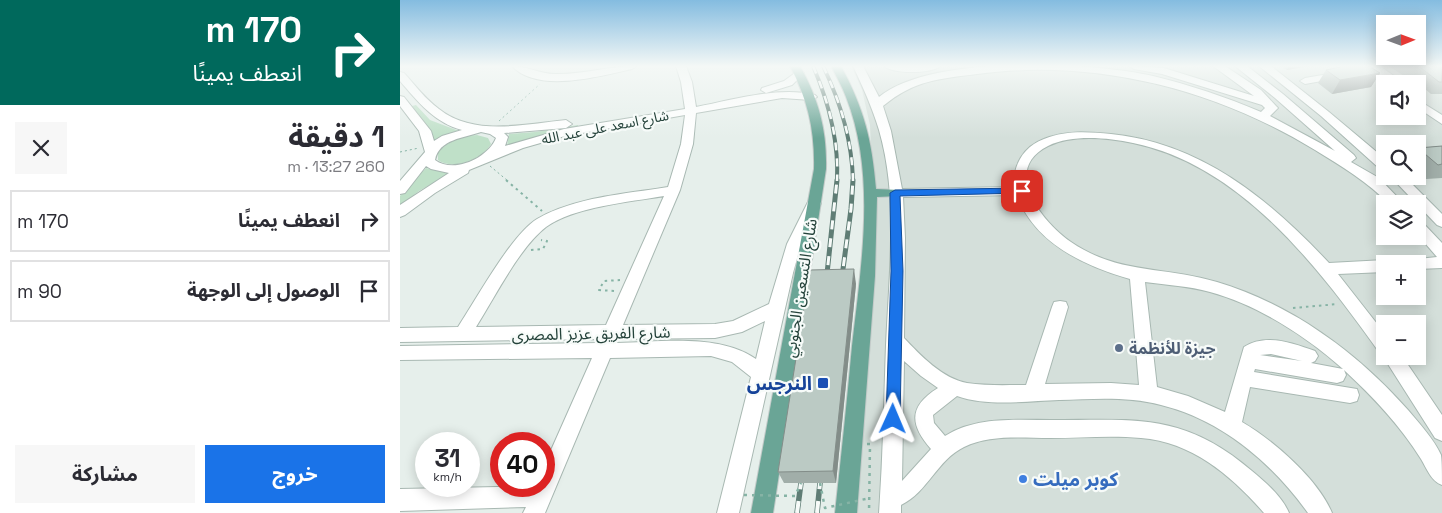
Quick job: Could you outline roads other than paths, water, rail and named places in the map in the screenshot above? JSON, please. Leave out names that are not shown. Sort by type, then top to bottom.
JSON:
[{"type":"main road","name":"شارع التسعين الجنوبي","points":[[762,513],[814,203],[821,149],[819,120],[808,90]]},
{"type":"main road","points":[[846,513],[870,235],[870,193],[867,159],[858,115],[849,90]]},
{"type":"main road","points":[[870,193],[895,193]]},
{"type":"street","points":[[413,90],[434,114],[453,123],[477,130]]},
{"type":"street","points":[[400,500],[537,505],[673,190],[687,146],[692,106],[690,90]]},
{"type":"street","name":"شارع اسعد على عبد الله","points":[[481,160],[556,135],[764,90]]},
{"type":"street","points":[[871,90],[886,134],[895,193],[897,243],[891,506]]},
{"type":"street","points":[[877,105],[896,90]]},
{"type":"street","points":[[1189,90],[1260,115],[1314,143],[1348,164],[1381,188]]},
{"type":"street","points":[[1223,90],[1269,106]]},
{"type":"street","points":[[1254,90],[1269,106]]},
{"type":"street","points":[[1270,90],[1322,132],[1388,195]]},
{"type":"street","points":[[1295,90],[1326,114],[1376,158]]},
{"type":"street","points":[[1245,97],[1257,92]]},
{"type":"street","name":"شارع اسعد على عبد الله","points":[[477,130],[550,127],[782,95],[812,97]]},
{"type":"street","points":[[400,99],[421,125],[429,151],[428,161],[431,166],[454,168],[481,160]]},
{"type":"street","points":[[1426,101],[1442,113]]},
{"type":"street","points":[[1260,115],[1269,106]]},
{"type":"street","points":[[1426,109],[1442,121]]},
{"type":"street","points":[[400,190],[414,175],[429,151],[450,137],[477,130]]},
{"type":"street","points":[[400,212],[430,190],[481,160],[502,143],[502,137],[491,130]]},
{"type":"street","points":[[1376,334],[1327,270],[1283,225],[1218,174],[1187,156],[1149,142],[1120,137],[1089,135],[1071,136],[1048,142],[1035,149],[1026,158],[1020,177],[1022,191],[1028,206],[1037,220],[1058,241],[1092,260],[1136,275],[1183,280],[1212,286],[1241,296],[1271,310],[1305,331],[1370,382],[1418,436],[1442,475]]},
{"type":"street","points":[[1405,185],[1442,222]]},
{"type":"street","points":[[463,334],[523,240],[535,228],[551,218],[576,208],[673,190]]},
{"type":"street","points":[[895,193],[1022,191]]},
{"type":"street","points":[[728,513],[776,308],[794,244],[814,203]]},
{"type":"street","points":[[1426,235],[1442,253]]},
{"type":"street","points":[[1426,263],[1442,262]]},
{"type":"street","points":[[1327,270],[1376,267]]},
{"type":"street","points":[[1136,275],[1149,394]]},
{"type":"street","points":[[1033,392],[1060,307]]},
{"type":"street","name":"شارع الفريق عزيز المصرى","points":[[400,335],[727,330],[776,308]]},
{"type":"street","points":[[895,340],[932,375],[954,388],[979,392],[1132,392],[1178,401],[1207,413],[1231,426],[1265,450],[1292,476],[1321,513]]},
{"type":"street","points":[[1231,426],[1248,360],[1253,350],[1261,346],[1275,347],[1309,356]]},
{"type":"street","name":"شارع الفريق عزيز المصرى","points":[[403,354],[721,350],[738,356],[760,374]]},
{"type":"street","points":[[1248,360],[1338,375]]},
{"type":"street","points":[[1398,365],[1442,432]]},
{"type":"street","points":[[1244,378],[1350,395]]},
{"type":"street","points":[[944,449],[928,431],[923,417],[927,406],[931,402],[954,388]]},
{"type":"street","points":[[891,506],[913,487],[944,449],[969,435],[1006,430],[1143,430],[1167,434],[1191,442],[1223,460],[1260,492],[1278,513]]},
{"type":"railway","points":[[822,90],[835,136],[837,180]]},
{"type":"railway","points":[[833,90],[848,136],[853,180]]},
{"type":"railway","points":[[826,283],[837,180]]},
{"type":"railway","points":[[841,284],[853,180]]},
{"type":"railway","points":[[797,513],[801,483]]},
{"type":"railway","points":[[817,513],[820,483]]},
{"type":"place","name":"جيزة للأنظمة","points":[[1119,348]]},
{"type":"place","name":"النرجس","points":[[823,383]]},
{"type":"place","name":"كوبر ميلت","points":[[1023,479]]}]
